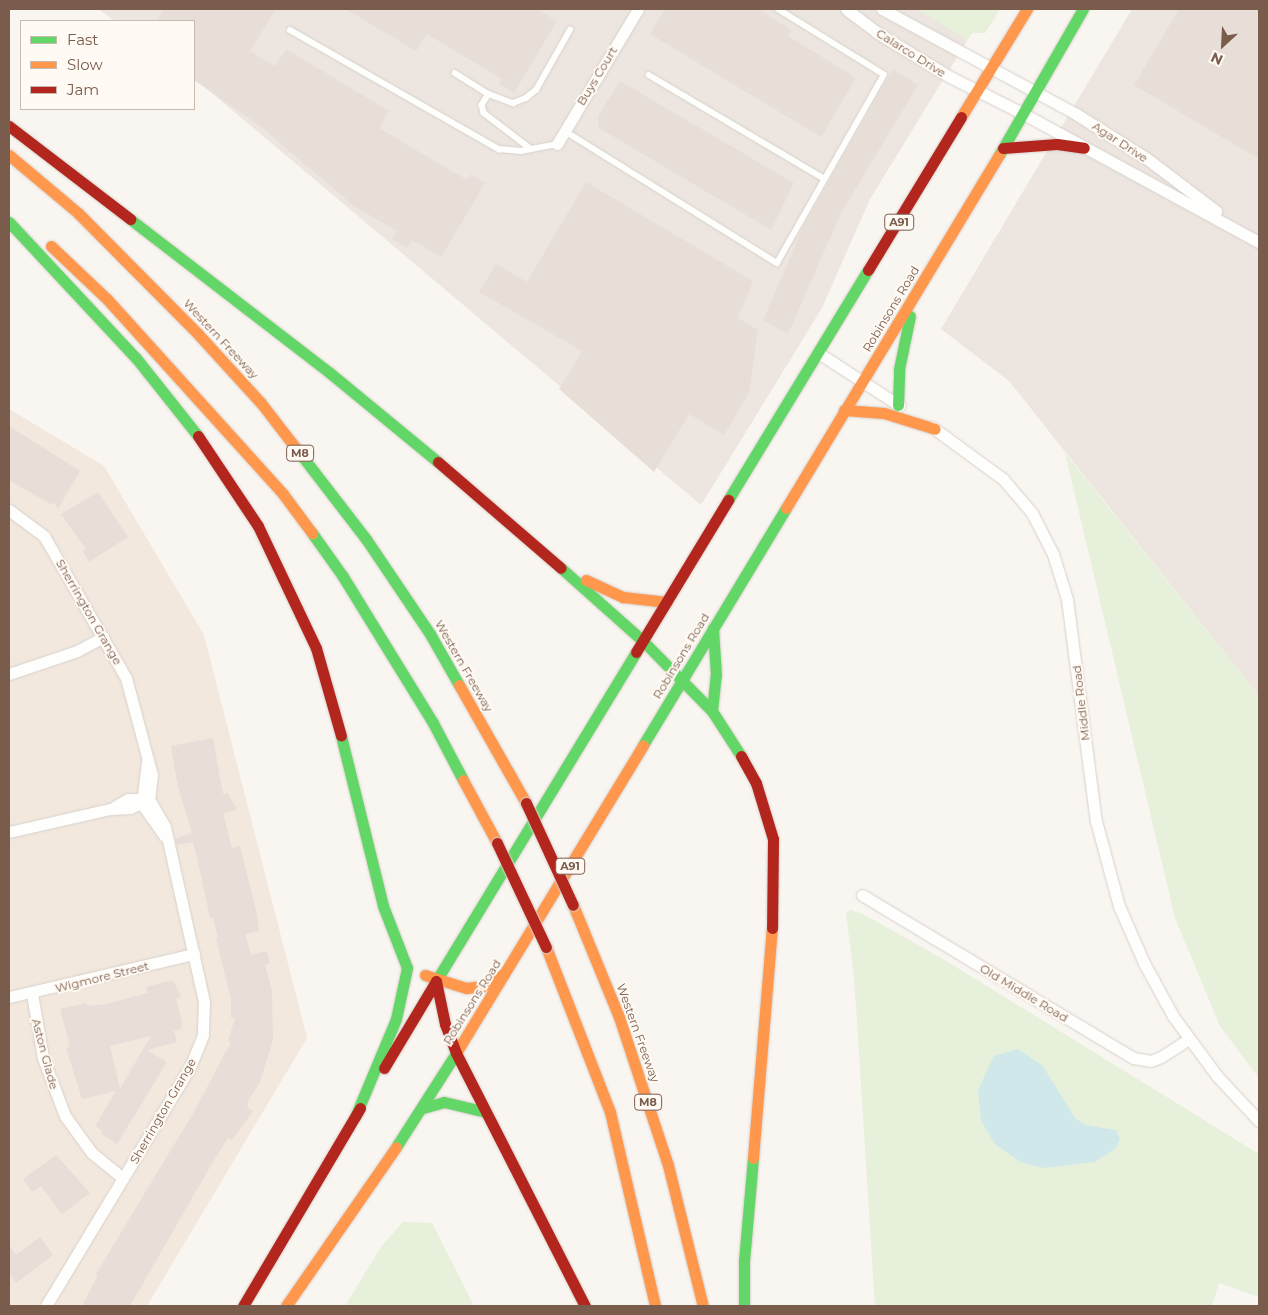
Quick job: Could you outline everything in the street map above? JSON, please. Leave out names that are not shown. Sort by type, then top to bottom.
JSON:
[{"type":"main road","name":"A91","points":[[243,1306],[436,981],[820,354],[1027,9]]},
{"type":"main road","name":"Robinsons Road","points":[[286,1306],[423,1108],[681,678],[917,292],[1083,9]]},
{"type":"main road","points":[[9,126],[330,373],[550,556],[644,641],[712,711],[756,783],[773,839],[775,868],[775,908],[752,1151],[744,1306]]},
{"type":"main road","points":[[1003,148],[1050,144],[1084,148]]},
{"type":"main road","name":"Western Freeway","points":[[9,155],[78,213],[198,334],[262,403],[366,539],[430,634],[526,803],[573,905],[619,1017],[668,1165],[703,1306]]},
{"type":"main road","points":[[9,209],[107,299],[220,420],[283,494],[342,575],[433,723],[497,844],[546,947],[610,1112],[656,1306]]},
{"type":"main road","points":[[9,222],[136,358],[213,456],[258,526],[316,648],[353,777],[383,906],[393,938],[402,953],[418,971],[436,981],[472,988],[505,973]]},
{"type":"main road","points":[[898,404],[899,369],[917,292]]},
{"type":"main road","points":[[844,410],[884,413],[935,429]]},
{"type":"main road","points":[[550,556],[588,581],[623,597],[667,602]]},
{"type":"main road","points":[[712,711],[716,675],[713,628]]},
{"type":"main road","points":[[355,1118],[396,1019],[407,973],[402,953]]},
{"type":"main road","points":[[436,981],[445,1024],[456,1053],[585,1306]]},
{"type":"main road","points":[[423,1108],[444,1102],[486,1112]]},
{"type":"street","name":"Buys Court","points":[[556,144],[638,9]]},
{"type":"street","name":"Calarco Drive","points":[[846,9],[876,32],[979,91]]},
{"type":"street","name":"Calarco Drive","points":[[882,9],[992,70]]},
{"type":"street","name":"Agar Drive","points":[[992,70],[1035,91],[1146,158],[1238,229]]},
{"type":"street","name":"Agar Drive","points":[[979,91],[1259,242]]},
{"type":"street","name":"Middle Road","points":[[820,354],[935,429],[1003,479],[1032,513],[1053,554],[1066,599],[1096,820],[1110,880],[1144,963],[1189,1039],[1217,1076],[1259,1121]]},
{"type":"street","name":"Sherrington Grange","points":[[9,510],[44,536],[126,678],[152,775],[144,800],[163,819],[165,838],[204,1002],[204,1025],[199,1046],[124,1178],[46,1306]]},
{"type":"street","points":[[9,674],[77,651],[103,637]]},
{"type":"street","points":[[9,832],[110,809],[128,799],[144,800]]},
{"type":"street","name":"Old Middle Road","points":[[862,895],[1133,1058],[1151,1061],[1161,1057],[1189,1039]]},
{"type":"street","name":"Wigmore Street","points":[[9,997],[32,994],[194,954]]},
{"type":"street","name":"Aston Glade","points":[[32,994],[44,1058],[65,1116],[92,1153],[124,1178]]},
{"type":"lane","points":[[564,131],[777,263],[884,75],[776,9]]},
{"type":"lane","points":[[290,30],[479,140],[499,149],[531,149],[556,144]]},
{"type":"lane","points":[[455,73],[490,94],[513,103],[526,98],[536,90],[570,30]]},
{"type":"lane","points":[[649,75],[825,180]]},
{"type":"lane","points":[[490,94],[482,105],[484,114],[531,149]]},
{"type":"shaded area","points":[[98,9],[1000,9],[985,33],[972,33],[870,199],[822,308],[701,505],[195,79],[195,20],[114,20]]},
{"type":"shaded area","points":[[1132,9],[1259,9],[1259,696],[1009,381],[941,329]]},
{"type":"shaded area","points":[[9,409],[104,466],[204,635],[307,1038],[147,1306],[9,1306]]},
{"type":"green space","points":[[916,9],[1000,9],[985,33],[972,33],[968,40]]},
{"type":"green space","points":[[1065,453],[1259,696],[1259,1078],[1220,1026],[1175,918]]},
{"type":"green space","points":[[850,910],[863,914],[948,962],[1259,1154],[1259,1297],[1219,1283],[1212,1306],[875,1306],[854,976],[846,913]]},
{"type":"green space","points":[[403,1222],[432,1223],[474,1306],[345,1306],[381,1247]]},
{"type":"water","points":[[1018,1049],[1042,1065],[1075,1118],[1085,1125],[1116,1130],[1120,1139],[1116,1148],[1095,1162],[1043,1168],[1020,1162],[995,1144],[981,1121],[978,1090],[994,1056]]},
{"type":"building","points":[[164,9],[276,9],[250,51],[275,66],[286,49],[389,111],[379,128],[467,180],[471,174],[485,183],[441,257],[412,240],[407,248],[392,239],[397,231],[354,206],[260,126],[195,81],[195,20],[158,20]]},
{"type":"building","points":[[346,9],[537,9],[557,21],[514,93],[499,84],[502,79],[427,34],[416,51]]},
{"type":"building","points":[[665,9],[758,9],[792,30],[788,36],[856,78],[821,137],[650,34]]},
{"type":"building","points":[[1179,9],[1259,9],[1259,159],[1134,85]]},
{"type":"building","points":[[893,69],[918,85],[841,213],[788,334],[763,320],[803,227]]},
{"type":"building","points":[[620,81],[794,183],[771,230],[599,128],[598,116]]},
{"type":"building","points":[[586,182],[753,281],[738,318],[758,330],[749,393],[724,435],[689,414],[654,472],[559,389],[582,351],[479,292],[496,264],[527,282]]},
{"type":"building","points":[[9,426],[80,471],[58,509],[54,501],[52,505],[9,480]]},
{"type":"building","points":[[98,492],[128,537],[89,562],[83,551],[86,549],[61,514]]},
{"type":"building","points":[[213,738],[223,794],[228,793],[237,810],[223,813],[232,848],[240,846],[257,915],[259,931],[245,934],[251,955],[267,951],[270,964],[265,965],[272,991],[273,1040],[260,1082],[249,1099],[247,1107],[253,1111],[232,1140],[228,1138],[214,1160],[130,1306],[82,1306],[98,1275],[96,1274],[195,1110],[231,1042],[228,1041],[235,1018],[231,1018],[231,999],[216,939],[218,938],[213,918],[210,918],[193,842],[177,845],[175,839],[191,833],[191,829],[178,787],[171,746]]},
{"type":"building","points":[[173,980],[181,997],[176,998],[182,1023],[181,1029],[174,1031],[177,1042],[147,1050],[167,1062],[117,1144],[101,1134],[103,1131],[95,1126],[116,1091],[82,1099],[66,1048],[70,1047],[60,1009],[86,1003],[87,1006],[106,1004],[148,993],[146,987]],"holes":[[[151,1036],[120,1089],[110,1046]]]},
{"type":"building","points":[[56,1155],[90,1193],[62,1214],[41,1186],[32,1192],[23,1179]]},
{"type":"building","points":[[40,1237],[53,1255],[16,1283],[9,1273],[9,1246],[16,1255]]},
{"type":"traffic: fast","points":[[999,155],[1083,9]]},
{"type":"traffic: fast","points":[[130,219],[330,373],[438,462]]},
{"type":"traffic: fast","points":[[9,222],[136,358],[198,436]]},
{"type":"traffic: fast","points":[[728,500],[868,270]]},
{"type":"traffic: fast","points":[[898,405],[899,369],[910,316]]},
{"type":"traffic: fast","points":[[302,456],[366,539],[430,634],[459,685]]},
{"type":"traffic: fast","points":[[643,745],[786,508]]},
{"type":"traffic: fast","points":[[312,533],[342,575],[433,723],[463,780]]},
{"type":"traffic: fast","points":[[561,568],[643,641],[712,711],[741,756]]},
{"type":"traffic: fast","points":[[712,711],[716,675],[713,628]]},
{"type":"traffic: fast","points":[[436,981],[636,652]]},
{"type":"traffic: fast","points":[[341,736],[383,906],[407,968],[396,1019],[355,1117]]},
{"type":"traffic: fast","points":[[396,1147],[456,1053]]},
{"type":"traffic: fast","points":[[423,1108],[444,1102],[486,1112]]},
{"type":"traffic: fast","points":[[744,1306],[744,1261],[753,1158]]},
{"type":"traffic: slow","points":[[961,117],[1027,9]]},
{"type":"traffic: slow","points":[[9,155],[78,213],[198,334],[261,403],[302,456]]},
{"type":"traffic: slow","points":[[786,508],[999,155]]},
{"type":"traffic: slow","points":[[51,246],[107,299],[283,494],[312,533]]},
{"type":"traffic: slow","points":[[844,410],[884,413],[935,429]]},
{"type":"traffic: slow","points":[[586,580],[623,597],[667,602]]},
{"type":"traffic: slow","points":[[459,685],[526,803]]},
{"type":"traffic: slow","points":[[456,1053],[643,745]]},
{"type":"traffic: slow","points":[[463,780],[497,843]]},
{"type":"traffic: slow","points":[[573,905],[619,1017],[668,1165],[703,1306]]},
{"type":"traffic: slow","points":[[753,1158],[772,928]]},
{"type":"traffic: slow","points":[[546,947],[610,1112],[655,1306]]},
{"type":"traffic: slow","points":[[425,975],[466,988],[483,986],[504,974]]},
{"type":"traffic: slow","points":[[286,1306],[396,1147]]},
{"type":"traffic: jam","points":[[868,270],[961,117]]},
{"type":"traffic: jam","points":[[9,126],[130,219]]},
{"type":"traffic: jam","points":[[1003,148],[1057,144],[1084,148]]},
{"type":"traffic: jam","points":[[198,436],[258,526],[316,648],[341,736]]},
{"type":"traffic: jam","points":[[438,462],[561,568]]},
{"type":"traffic: jam","points":[[636,652],[728,500]]},
{"type":"traffic: jam","points":[[741,756],[756,783],[773,839],[772,928]]},
{"type":"traffic: jam","points":[[526,803],[573,905]]},
{"type":"traffic: jam","points":[[497,843],[546,947]]},
{"type":"traffic: jam","points":[[384,1068],[436,981]]},
{"type":"traffic: jam","points":[[436,981],[445,1024],[456,1053],[585,1306]]},
{"type":"traffic: jam","points":[[243,1306],[360,1108]]}]
